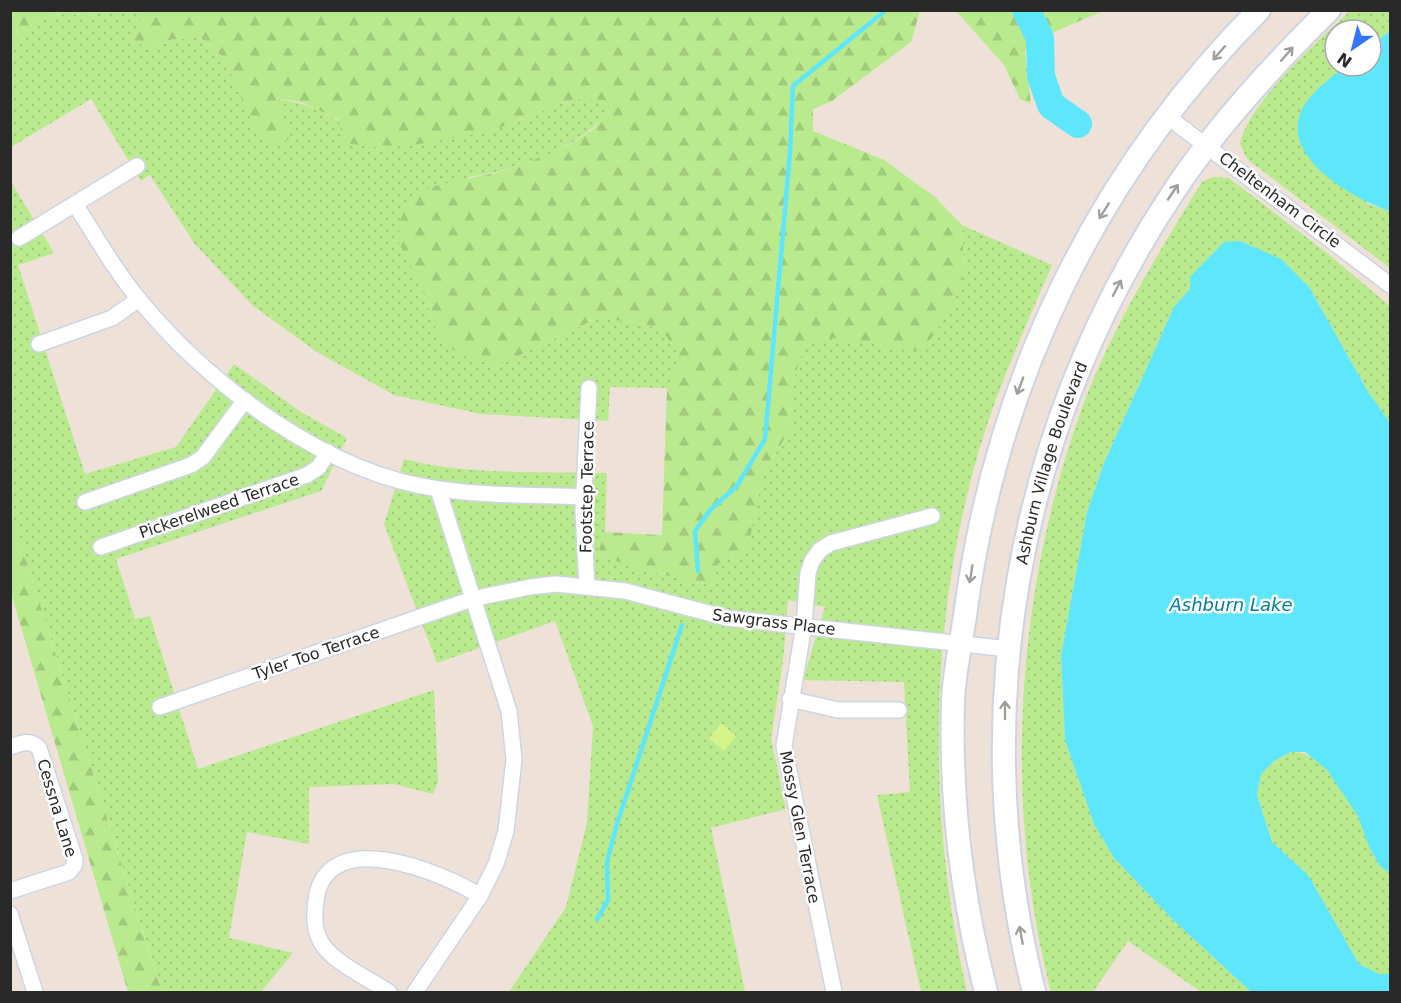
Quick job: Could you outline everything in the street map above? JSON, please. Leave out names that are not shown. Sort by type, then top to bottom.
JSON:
[{"type":"main road","points":[[986,993],[969,916],[957,805],[953,698],[978,528],[993,469],[1012,409],[1043,327],[1070,268],[1097,221],[1197,78],[1259,10]]},
{"type":"main road","name":"Ashburn Village Boulevard","points":[[1034,993],[1017,915],[1005,808],[1005,701],[1016,591],[1028,531],[1059,417],[1088,345],[1117,287],[1170,198],[1207,146],[1329,10]]},
{"type":"street","name":"Cheltenham Circle","points":[[1168,117],[1390,285]]},
{"type":"street","points":[[20,238],[136,166]]},
{"type":"street","points":[[75,204],[139,299],[178,344],[245,400],[328,452],[381,474],[438,489],[584,497]]},
{"type":"street","points":[[39,344],[112,318],[139,299]]},
{"type":"street","name":"Footstep Terrace","points":[[587,586],[584,497],[589,388]]},
{"type":"street","points":[[85,502],[191,465],[203,457],[245,400]]},
{"type":"street","name":"Pickerelweed Terrace","points":[[101,547],[307,475],[319,467],[328,452]]},
{"type":"street","points":[[416,993],[480,896],[496,864],[506,831],[514,747],[509,711],[438,489]]},
{"type":"street","name":"Mossy Glen Terrace","points":[[834,993],[785,759],[784,739],[804,625],[808,573],[820,550],[831,543],[932,516]]},
{"type":"street","name":"Sawgrass Place","points":[[472,599],[556,584],[587,586],[625,591],[727,618],[804,625],[961,646],[1009,649]]},
{"type":"street","name":"Tyler Too Terrace","points":[[160,707],[472,599]]},
{"type":"street","points":[[790,699],[838,710],[899,710]]},
{"type":"street","name":"Cessna Lane","points":[[10,747],[27,742],[34,743],[39,748],[75,859],[74,866],[69,872],[10,891]]},
{"type":"street","points":[[389,993],[328,951],[320,941],[314,916],[317,893],[323,879],[332,869],[343,861],[357,858],[380,858],[458,882],[480,896]]},
{"type":"street","points":[[10,914],[14,934],[35,993]]},
{"type":"green space","points":[[11,10],[98,11],[92,16],[67,14],[47,17],[29,27],[11,44]]},
{"type":"green space","points":[[146,10],[920,11],[911,42],[832,101],[813,109],[813,131],[884,160],[935,197],[962,225],[964,271],[947,315],[922,351],[825,337],[804,347],[790,391],[791,428],[763,474],[750,539],[744,551],[718,564],[713,586],[643,570],[597,555],[605,532],[662,535],[667,388],[681,359],[662,330],[645,324],[598,318],[499,365],[472,360],[450,348],[437,331],[422,289],[398,241],[401,218],[413,195],[438,185],[499,172],[567,146],[591,131],[609,113],[605,100],[574,99],[489,132],[382,148],[345,143],[338,119],[301,102],[276,98],[291,137],[273,149],[254,127],[224,58],[200,37],[168,40],[148,50],[132,38]]},
{"type":"green space","points":[[98,11],[146,11],[148,50],[168,40],[200,37],[224,58],[242,98],[265,98],[301,104],[332,117],[382,148],[489,132],[574,99],[605,99],[609,113],[579,138],[562,148],[508,169],[469,177],[422,289],[437,331],[499,365],[598,318],[645,324],[662,330],[682,359],[667,388],[610,387],[608,421],[481,414],[394,395],[317,352],[252,305],[194,243],[150,175],[141,181],[91,99],[11,147],[11,44],[29,27],[47,17],[67,14],[92,16]]},
{"type":"green space","points":[[956,11],[1103,11],[1052,33],[1025,51],[1031,104],[1020,99],[1004,65]]},
{"type":"green space","points":[[1350,11],[1390,11],[1390,31],[1383,36],[1383,18],[1343,18]]},
{"type":"green space","points":[[1323,37],[1323,78],[1331,78],[1312,95],[1301,112],[1368,204],[1390,211],[1390,268],[1247,159],[1240,144],[1256,110]]},
{"type":"green space","points":[[1213,177],[1229,178],[1328,254],[1390,306],[1390,423],[1367,390],[1309,287],[1280,259],[1190,289],[1174,307],[1104,463],[1087,512],[1061,656],[1065,740],[1094,824],[1114,858],[1172,919],[1251,992],[1201,992],[1128,941],[1093,992],[1051,992],[1036,923],[1026,852],[1022,780],[1023,708],[1029,637],[1039,566],[1055,496],[1075,428],[1100,363],[1131,301],[1166,241],[1202,182]]},
{"type":"green space","points":[[10,180],[54,253],[18,265],[85,474],[176,447],[234,364],[301,412],[347,438],[321,491],[116,559],[135,619],[150,616],[198,769],[434,690],[438,782],[433,794],[394,784],[309,787],[309,844],[247,832],[229,938],[293,953],[261,992],[162,992],[11,512]]},
{"type":"green space","points":[[962,225],[1052,265],[1013,356],[979,450],[962,516],[950,583],[942,652],[939,720],[940,789],[945,858],[954,925],[967,992],[921,992],[877,795],[910,792],[904,682],[803,680],[825,607],[788,600],[783,662],[771,738],[786,809],[711,828],[745,992],[509,992],[566,907],[587,823],[593,726],[555,621],[437,663],[384,524],[404,459],[479,470],[607,473],[605,532],[597,555],[643,570],[713,586],[718,564],[744,551],[763,474],[791,428],[790,391],[804,347],[825,337],[869,342],[964,271]]},
{"type":"green space","points":[[11,512],[162,992],[128,992],[11,593]]},
{"type":"green space","points":[[721,723],[736,736],[724,751],[709,738]]},
{"type":"green space","points":[[1292,752],[1312,758],[1330,774],[1357,813],[1376,859],[1390,873],[1390,974],[1379,974],[1359,964],[1308,875],[1272,842],[1257,795],[1261,774],[1274,761]]},
{"type":"water","points":[[1390,31],[1390,211],[1359,198],[1325,175],[1311,161],[1302,146],[1298,129],[1304,105],[1331,78],[1383,78],[1383,36]]},
{"type":"water","name":"Ashburn Lake","points":[[1240,241],[1281,259],[1309,287],[1367,390],[1390,423],[1390,873],[1380,866],[1369,847],[1358,816],[1327,770],[1305,752],[1291,752],[1274,761],[1261,774],[1257,795],[1272,842],[1308,875],[1359,964],[1379,974],[1390,974],[1390,992],[1251,992],[1172,919],[1114,858],[1094,824],[1065,740],[1061,656],[1087,512],[1104,463],[1174,307],[1190,289],[1190,277],[1224,242]]},
{"type":"waterway","points":[[698,571],[695,531],[711,509],[737,486],[765,439],[790,152],[793,86],[886,10]]},
{"type":"waterway","points":[[1026,10],[1040,38],[1041,76],[1051,105],[1078,124]]},
{"type":"waterway","points":[[597,919],[608,900],[607,862],[617,824],[682,625]]}]
